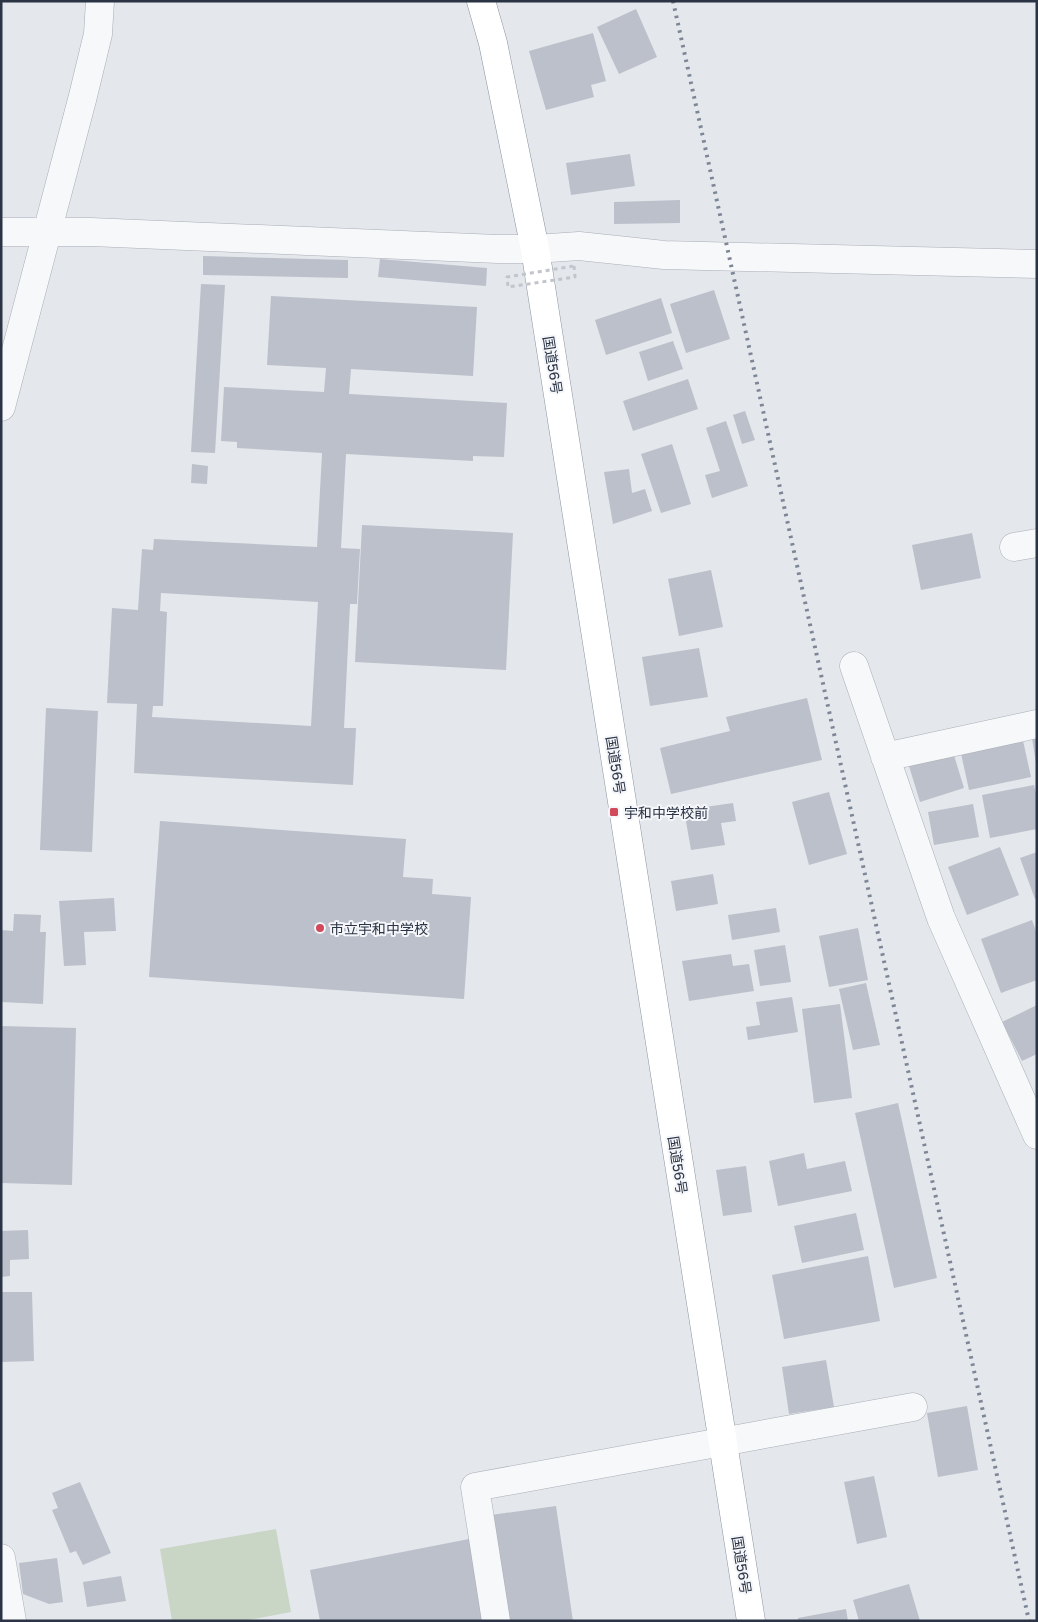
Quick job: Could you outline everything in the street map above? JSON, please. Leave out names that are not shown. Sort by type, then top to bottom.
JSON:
[{"type":"highway","name":"国道56号","points":[[481,1],[494,43],[535,249],[751,1621]]},
{"type":"street","points":[[1,407],[98,34],[100,1]]},
{"type":"street","points":[[1,232],[91,232],[535,249],[579,246],[664,255],[1037,264]]},
{"type":"street","points":[[854,666],[941,918],[1037,1135]]},
{"type":"street","points":[[885,757],[1037,724]]},
{"type":"street","points":[[496,1621],[475,1488],[913,1407]]},
{"type":"street","points":[[1,1558],[12,1621]]},
{"type":"path","points":[[574,266],[576,278],[508,287],[507,277],[574,266]]},
{"type":"green space","points":[[276,1529],[291,1612],[243,1621],[172,1621],[160,1549]]},
{"type":"building","points":[[636,9],[657,57],[619,74],[597,27]]},
{"type":"building","points":[[593,33],[606,81],[591,85],[594,97],[546,110],[529,51]]},
{"type":"building","points":[[630,154],[635,186],[571,195],[566,163]]},
{"type":"building","points":[[680,200],[680,223],[614,224],[614,202]]},
{"type":"building","points":[[203,256],[348,260],[348,278],[203,275]]},
{"type":"building","points":[[380,259],[487,268],[486,286],[378,277]]},
{"type":"building","points":[[201,284],[225,285],[215,453],[191,452]]},
{"type":"building","points":[[714,290],[730,339],[686,353],[670,304]]},
{"type":"building","points":[[271,296],[477,307],[473,376],[351,369],[349,394],[507,403],[504,457],[473,456],[473,461],[346,454],[341,548],[360,549],[357,604],[350,604],[344,728],[356,728],[353,785],[134,773],[137,704],[107,703],[112,608],[138,610],[142,549],[153,550],[154,539],[317,547],[322,453],[237,448],[237,442],[221,441],[224,387],[324,392],[326,368],[267,365]],"holes":[[[161,593],[318,602],[311,726],[152,717],[153,706],[163,706],[167,612],[160,611]]]},
{"type":"building","points":[[661,298],[672,333],[606,355],[595,320]]},
{"type":"building","points":[[673,341],[683,369],[648,381],[639,352]]},
{"type":"building","points":[[688,379],[698,409],[633,431],[623,401]]},
{"type":"building","points":[[745,411],[755,440],[742,444],[733,415]]},
{"type":"building","points":[[726,421],[748,486],[712,498],[705,475],[720,471],[706,428]]},
{"type":"building","points":[[672,444],[691,504],[661,513],[641,454]]},
{"type":"building","points":[[192,464],[208,466],[207,484],[191,483]]},
{"type":"building","points":[[629,469],[632,493],[645,489],[652,511],[613,524],[604,472]]},
{"type":"building","points":[[362,525],[513,533],[506,670],[355,662]]},
{"type":"building","points":[[972,533],[981,578],[921,590],[912,545]]},
{"type":"building","points":[[711,570],[723,627],[679,636],[668,579]]},
{"type":"building","points":[[699,648],[708,697],[650,706],[642,657]]},
{"type":"building","points":[[807,698],[822,760],[671,794],[660,748],[730,731],[726,717]]},
{"type":"building","points":[[46,708],[98,711],[92,852],[40,850]]},
{"type":"building","points":[[1031,732],[1037,732],[1037,763],[1036,763]]},
{"type":"building","points":[[1022,736],[1031,777],[969,790],[960,749]]},
{"type":"building","points":[[953,752],[964,788],[920,802],[909,766]]},
{"type":"building","points":[[1034,785],[1037,798],[1037,829],[990,838],[982,795]]},
{"type":"building","points":[[829,792],[847,854],[809,865],[792,802]]},
{"type":"building","points":[[733,803],[736,821],[721,823],[725,845],[691,850],[684,810]]},
{"type":"building","points":[[973,804],[979,837],[934,845],[928,812]]},
{"type":"building","points":[[160,821],[406,839],[403,877],[433,879],[432,894],[471,897],[464,999],[149,977]]},
{"type":"building","points":[[1000,847],[1019,895],[967,915],[948,867]]},
{"type":"building","points":[[1037,852],[1037,899],[1035,899],[1020,858]]},
{"type":"building","points":[[713,874],[718,904],[676,911],[671,881]]},
{"type":"building","points":[[114,898],[116,931],[84,932],[86,965],[64,966],[59,901]]},
{"type":"building","points":[[776,908],[780,932],[732,940],[728,915]]},
{"type":"building","points":[[14,914],[41,915],[40,932],[46,932],[43,1004],[1,1002],[1,930],[13,931]]},
{"type":"building","points":[[1032,920],[1037,934],[1037,980],[1001,993],[981,939]]},
{"type":"building","points":[[858,928],[868,980],[829,987],[819,936]]},
{"type":"building","points":[[785,945],[791,982],[760,986],[754,950]]},
{"type":"building","points":[[731,954],[733,966],[749,964],[754,991],[689,1001],[682,961]]},
{"type":"building","points":[[866,983],[880,1045],[853,1050],[839,989]]},
{"type":"building","points":[[792,997],[798,1032],[748,1040],[746,1027],[760,1025],[756,1002]]},
{"type":"building","points":[[840,1004],[852,1098],[814,1103],[802,1009]]},
{"type":"building","points":[[1037,1005],[1037,1054],[1022,1061],[1002,1022]]},
{"type":"building","points":[[1,1026],[76,1028],[72,1185],[1,1183]]},
{"type":"building","points":[[898,1103],[937,1278],[894,1288],[855,1113]]},
{"type":"building","points":[[804,1153],[807,1169],[845,1161],[852,1191],[778,1206],[769,1161]]},
{"type":"building","points":[[746,1166],[752,1212],[723,1216],[716,1170]]},
{"type":"building","points":[[856,1213],[864,1250],[802,1263],[794,1226]]},
{"type":"building","points":[[28,1230],[29,1259],[10,1260],[10,1276],[1,1277],[1,1231]]},
{"type":"building","points":[[868,1256],[880,1321],[784,1339],[772,1275]]},
{"type":"building","points":[[1,1292],[32,1292],[34,1361],[1,1362]]},
{"type":"building","points":[[826,1360],[834,1407],[789,1414],[782,1367]]},
{"type":"building","points":[[967,1406],[978,1470],[938,1477],[927,1413]]},
{"type":"building","points":[[874,1476],[887,1537],[857,1544],[844,1482]]},
{"type":"building","points":[[80,1482],[111,1553],[83,1565],[76,1551],[70,1553],[52,1510],[58,1508],[52,1493]]},
{"type":"building","points":[[556,1506],[573,1621],[507,1621],[491,1515]]},
{"type":"building","points":[[469,1539],[485,1621],[320,1621],[310,1570]]},
{"type":"building","points":[[57,1558],[63,1602],[49,1604],[23,1594],[19,1563]]},
{"type":"building","points":[[121,1576],[126,1601],[87,1607],[83,1582]]},
{"type":"building","points":[[909,1584],[920,1621],[859,1621],[853,1600]]},
{"type":"building","points":[[846,1609],[848,1621],[798,1621],[798,1618]]},
{"type":"railway","points":[[673,1],[1029,1621]]},
{"type":"place","name":"宇和中学校前","points":[[614,812]]},
{"type":"place","name":"市立宇和中学校","points":[[320,928]]}]
